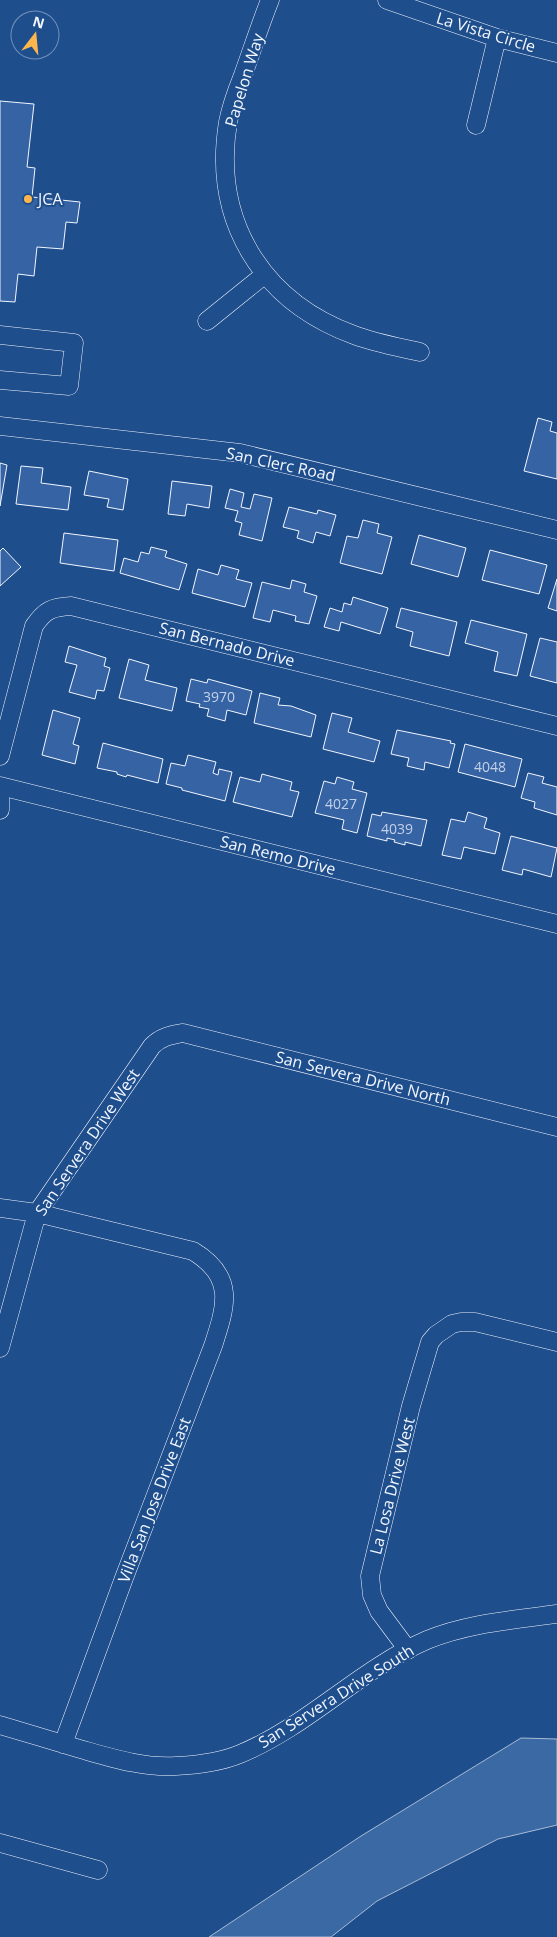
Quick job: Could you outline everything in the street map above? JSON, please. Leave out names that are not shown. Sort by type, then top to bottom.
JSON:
[{"type":"street","name":"Papelon Way","points":[[270,0],[231,112],[224,165],[228,196],[233,215],[248,249],[264,275],[295,303],[354,335],[420,352]]},
{"type":"street","name":"La Vista Circle","points":[[387,0],[497,38],[557,53]]},
{"type":"street","points":[[476,125],[497,38]]},
{"type":"street","points":[[207,321],[264,275]]},
{"type":"street","points":[[0,335],[74,344],[69,386],[0,380]]},
{"type":"street","name":"San Clerc Road","points":[[0,426],[240,453],[557,530]]},
{"type":"street","name":"San Bernado Drive","points":[[0,756],[34,626],[42,614],[56,607],[72,606],[557,726]]},
{"type":"street","points":[[0,787],[0,810]]},
{"type":"street","name":"San Remo Drive","points":[[0,787],[557,924]]},
{"type":"street","name":"San Servera Drive North","points":[[169,1035],[183,1033],[557,1126]]},
{"type":"street","name":"San Servera Drive West","points":[[0,1348],[37,1213],[152,1046],[158,1040],[169,1035]]},
{"type":"street","points":[[0,1208],[37,1213]]},
{"type":"street","name":"Villa San Jose Drive East","points":[[37,1213],[193,1251],[207,1259],[222,1279],[225,1299],[221,1321],[63,1744]]},
{"type":"street","name":"La Losa Drive West","points":[[408,1650],[379,1611],[372,1595],[371,1568],[409,1415],[430,1342],[436,1335],[452,1324],[475,1322],[557,1342]]},
{"type":"street","name":"San Servera Drive South","points":[[0,1725],[129,1763],[160,1766],[200,1764],[238,1754],[301,1721],[377,1668],[427,1640],[464,1628],[557,1614]]},
{"type":"street","points":[[0,1843],[98,1870]]},
{"type":"water","points":[[521,1738],[557,1739],[557,1825],[498,1839],[377,1901],[331,1937],[209,1937],[361,1836]]},
{"type":"building","name":"JCA","points":[[0,101],[34,104],[27,167],[35,168],[32,197],[80,202],[77,223],[66,222],[63,249],[37,247],[34,276],[18,274],[15,302],[0,301]]},
{"type":"building","points":[[538,418],[552,422],[550,431],[557,433],[557,479],[524,471]]},
{"type":"building","points":[[0,463],[7,465],[0,506]]},
{"type":"building","points":[[21,466],[43,468],[41,483],[71,487],[68,510],[16,504]]},
{"type":"building","points":[[89,471],[128,479],[123,510],[107,507],[109,499],[84,495]]},
{"type":"building","points":[[172,481],[212,486],[209,508],[187,504],[185,516],[168,514]]},
{"type":"building","points":[[230,489],[244,493],[241,507],[250,509],[254,494],[272,498],[262,541],[239,535],[242,523],[235,521],[238,511],[225,508]]},
{"type":"building","points":[[289,507],[317,514],[318,510],[336,515],[330,536],[316,532],[313,543],[297,538],[299,531],[283,527]]},
{"type":"building","points":[[363,520],[379,524],[377,533],[392,537],[382,574],[340,563],[347,536],[358,538]]},
{"type":"building","points":[[64,533],[118,540],[114,571],[60,563]]},
{"type":"building","points":[[419,535],[466,548],[458,577],[411,564]]},
{"type":"building","points":[[151,547],[167,551],[165,557],[187,564],[179,590],[120,573],[124,558],[138,562],[141,552],[149,554]]},
{"type":"building","points":[[3,548],[21,567],[0,586],[0,551]]},
{"type":"building","points":[[490,550],[547,565],[539,594],[482,580]]},
{"type":"building","points":[[221,565],[239,570],[236,579],[252,583],[245,607],[192,593],[198,569],[218,575]]},
{"type":"building","points":[[557,579],[557,611],[548,608]]},
{"type":"building","points":[[292,580],[306,584],[304,592],[317,596],[309,624],[295,621],[296,616],[273,610],[270,622],[253,618],[262,582],[290,589]]},
{"type":"building","points":[[353,597],[388,608],[380,634],[341,622],[339,631],[324,627],[330,608],[342,612],[344,603],[351,605]]},
{"type":"building","points":[[401,608],[457,622],[449,656],[410,646],[413,632],[396,627]]},
{"type":"building","points":[[471,620],[527,634],[517,676],[494,671],[498,652],[465,643]]},
{"type":"building","points":[[540,638],[557,642],[557,683],[530,676]]},
{"type":"building","points":[[69,646],[106,658],[104,666],[110,668],[104,691],[97,690],[95,699],[69,692],[77,665],[65,662]]},
{"type":"building","points":[[129,659],[149,665],[145,680],[177,688],[172,711],[119,698]]},
{"type":"building","points":[[191,679],[207,683],[208,679],[252,691],[246,715],[227,710],[225,721],[207,716],[209,709],[199,707],[200,704],[186,701]]},
{"type":"building","points":[[260,693],[280,698],[278,705],[291,706],[316,715],[311,737],[254,723]]},
{"type":"building","points":[[53,710],[80,718],[73,744],[79,746],[75,764],[42,755]]},
{"type":"building","points":[[332,713],[352,718],[348,732],[380,741],[374,762],[323,749]]},
{"type":"building","points":[[397,730],[451,741],[450,743],[455,744],[449,768],[425,762],[424,770],[407,766],[409,758],[391,754]]},
{"type":"building","points":[[103,743],[163,759],[158,783],[127,775],[126,777],[117,774],[117,772],[97,768]]},
{"type":"building","points":[[465,744],[522,759],[515,787],[458,772]]},
{"type":"building","points":[[188,755],[216,762],[213,773],[218,775],[219,769],[232,772],[225,801],[166,784],[171,763],[185,766]]},
{"type":"building","points":[[528,773],[544,777],[542,783],[557,787],[557,815],[534,808],[535,802],[521,798]]},
{"type":"building","points":[[262,774],[292,782],[290,790],[299,792],[292,817],[233,802],[240,777],[260,782]]},
{"type":"building","points":[[337,777],[354,782],[352,789],[367,793],[357,833],[342,829],[344,820],[315,813],[324,781],[335,784]]},
{"type":"building","points":[[382,812],[427,820],[421,846],[405,842],[405,845],[387,838],[387,841],[367,836],[372,814],[381,816]]},
{"type":"building","points":[[468,812],[487,818],[484,828],[500,833],[495,854],[464,847],[461,859],[442,855],[451,819],[465,822]]},
{"type":"building","points":[[511,836],[557,848],[551,877],[523,869],[522,875],[502,870]]},
{"type":"place","name":"JCA","points":[[28,199]]}]
